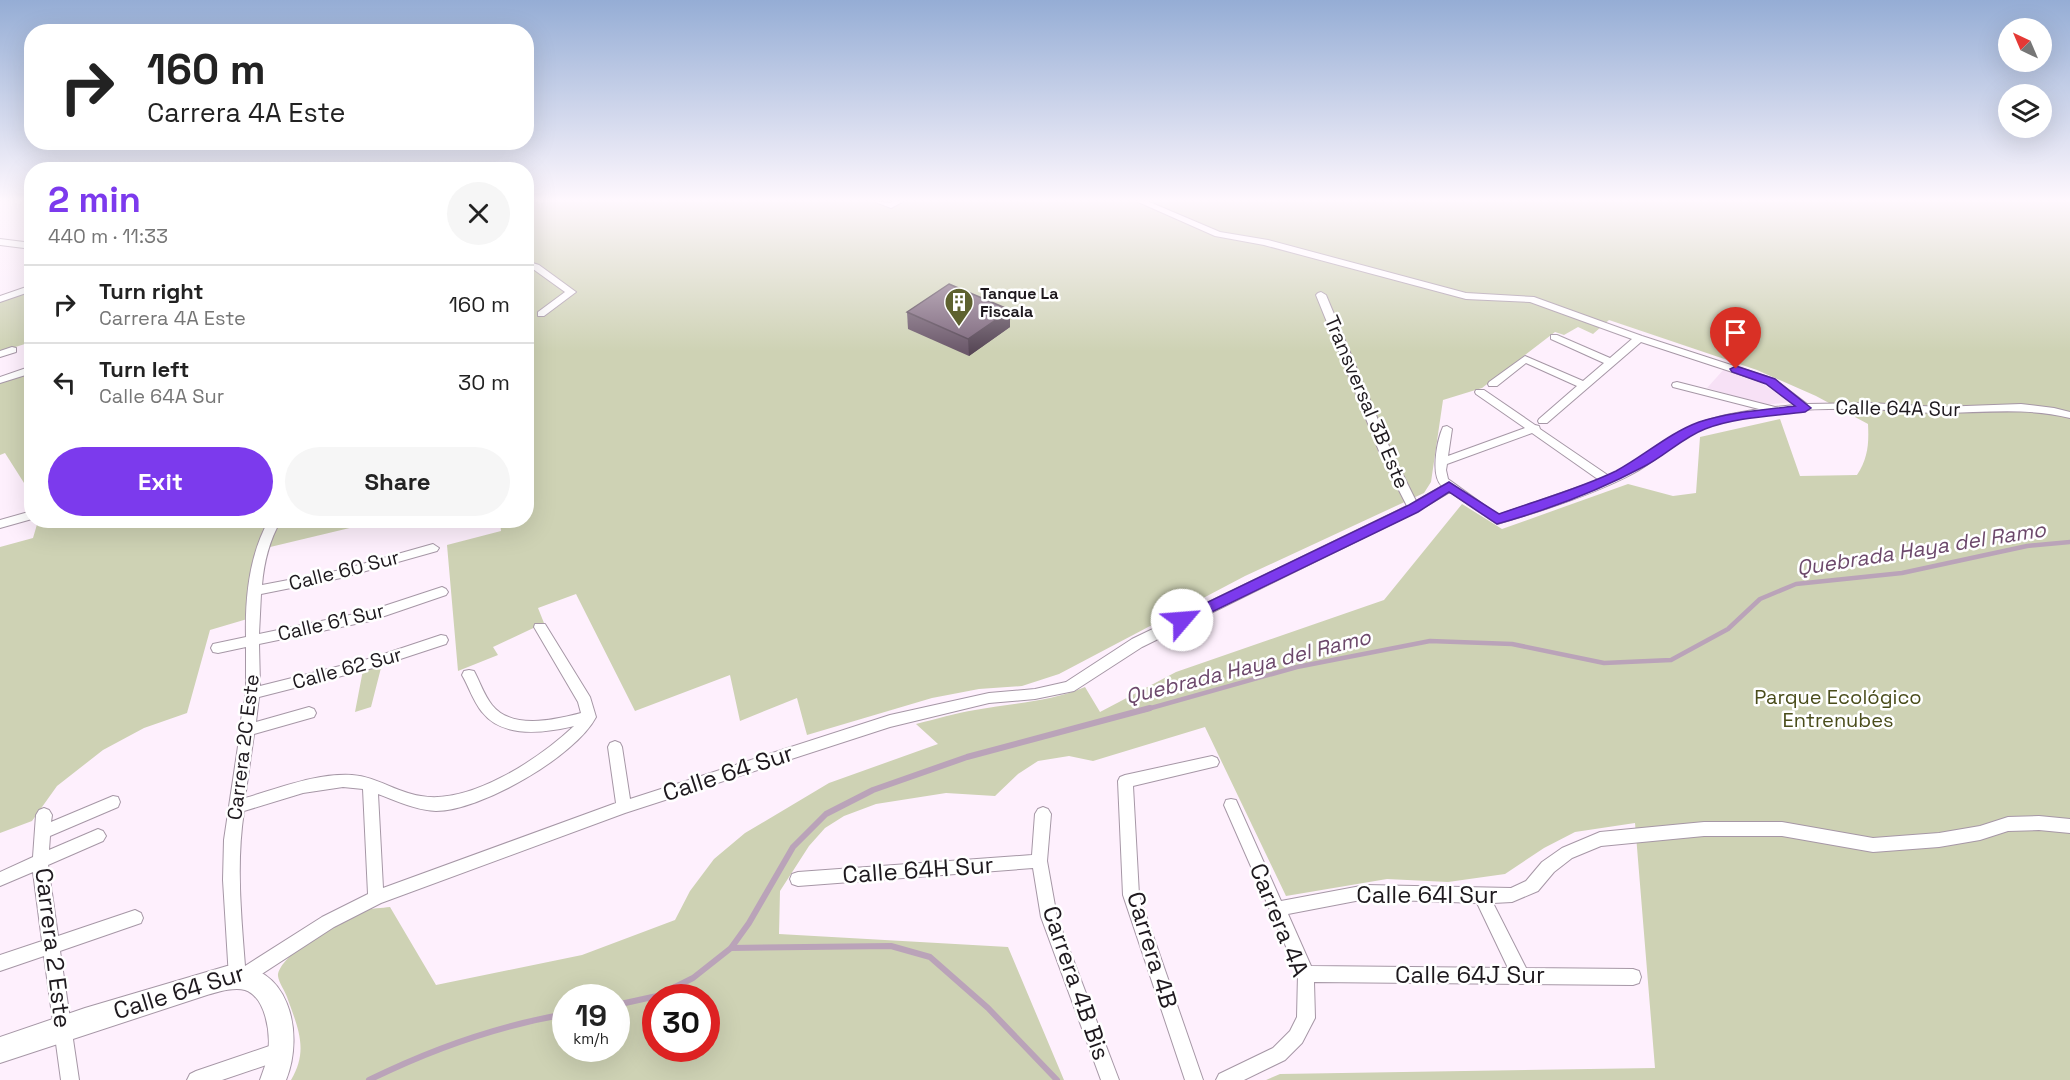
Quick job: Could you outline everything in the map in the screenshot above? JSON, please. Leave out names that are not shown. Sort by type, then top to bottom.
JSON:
[{"type":"street","points":[[1300,251],[1466,296],[1532,298],[1639,338],[1770,381],[1805,408]]},
{"type":"street","points":[[534,266],[571,292],[541,314]]},
{"type":"street","points":[[0,299],[24,291]]},
{"type":"street","name":"Transversal 3B Este","points":[[1321,295],[1385,451],[1414,508]]},
{"type":"street","points":[[1554,337],[1611,362]]},
{"type":"street","points":[[1441,466],[1539,424],[1639,338]]},
{"type":"street","points":[[0,354],[12,350]]},
{"type":"street","points":[[1493,384],[1526,359],[1584,386]]},
{"type":"street","points":[[0,380],[24,372]]},
{"type":"street","points":[[1677,385],[1778,411]]},
{"type":"street","points":[[1480,392],[1539,424],[1607,480]]},
{"type":"street","name":"Calle 64A Sur","points":[[1449,486],[1497,520],[1607,480],[1635,466],[1692,430],[1721,420],[1805,408],[1868,406],[1940,410],[2051,409],[2070,415]]},
{"type":"street","points":[[1447,429],[1441,466],[1443,481],[1449,486]]},
{"type":"street","name":"Calle 64 Sur","points":[[0,1050],[62,1028],[203,985],[239,977],[328,922],[375,898],[624,807],[890,721],[979,700],[1035,694],[1069,687],[1137,643],[1414,508],[1449,486]]},
{"type":"street","points":[[0,524],[24,517]]},
{"type":"street","name":"Carrera 2C Este","points":[[239,977],[231,880],[232,840],[253,693],[252,619],[258,562],[270,528]]},
{"type":"street","name":"Calle 60 Sur","points":[[255,591],[341,574],[433,548]]},
{"type":"street","name":"Calle 61 Sur","points":[[218,648],[370,616],[442,592]]},
{"type":"street","points":[[237,807],[319,783],[344,780],[370,783],[418,802],[453,803],[490,789],[559,748],[580,731],[589,717],[585,701],[540,627]]},
{"type":"street","name":"Calle 62 Sur","points":[[253,693],[373,663],[441,640]]},
{"type":"street","points":[[470,675],[489,711],[504,722],[519,725],[545,724],[589,717]]},
{"type":"street","points":[[246,731],[309,712]]},
{"type":"street","points":[[615,747],[624,807]]},
{"type":"street","name":"Carrera 4B","points":[[1194,1080],[1131,896],[1125,781],[1212,762]]},
{"type":"street","points":[[370,783],[375,898]]},
{"type":"street","name":"Carrera 2 Este","points":[[70,1080],[49,945],[40,861],[44,824],[113,802]]},
{"type":"street","name":"Carrera 4A","points":[[1225,1080],[1279,1054],[1296,1037],[1306,1018],[1306,974],[1231,805]]},
{"type":"street","name":"Carrera 4B Bis","points":[[1042,814],[1039,861],[1049,916],[1110,1080]]},
{"type":"street","name":"Calle 64I Sur","points":[[1276,909],[1366,892],[1512,895],[1532,886],[1548,867],[1567,853],[1600,839],[1633,835],[1704,829],[1782,829],[1874,845],[1939,840],[1980,833],[2008,824],[2039,823],[2070,826]]},
{"type":"street","points":[[0,879],[98,836]]},
{"type":"street","name":"Calle 64H Sur","points":[[798,879],[1039,861]]},
{"type":"street","points":[[1481,895],[1521,976]]},
{"type":"street","points":[[0,963],[135,918]]},
{"type":"street","name":"Calle 64J Sur","points":[[1306,974],[1634,977]]},
{"type":"street","points":[[239,977],[255,980],[262,986],[271,1000],[278,1019],[282,1051],[273,1080]]},
{"type":"street","points":[[196,1080],[282,1051]]},
{"type":"shaded area","points":[[1725,368],[1761,383],[1791,402],[1765,405],[1707,388]]},
{"type":"green space","name":"Parque Ecológico Entrenubes","points":[[534,251],[2070,251],[2070,1080],[1266,1080],[1280,1074],[1655,1068],[1635,823],[1575,832],[1544,848],[1505,874],[1448,882],[1387,879],[1286,896],[1205,727],[1093,761],[1069,756],[1038,761],[1018,774],[995,796],[946,793],[876,804],[844,816],[825,828],[809,846],[780,891],[779,934],[1008,947],[1064,1080],[291,1080],[300,1059],[301,1049],[298,1029],[278,976],[281,967],[313,937],[354,914],[369,909],[390,907],[436,985],[582,955],[675,920],[690,891],[714,859],[745,833],[829,783],[938,744],[916,724],[968,711],[1045,699],[1085,687],[1100,712],[1176,672],[1384,600],[1462,504],[1502,529],[1628,484],[1673,496],[1696,493],[1700,437],[1780,419],[1800,476],[1857,475],[1864,463],[1867,451],[1868,424],[1816,396],[1757,370],[1609,320],[1593,334],[1578,327],[1564,335],[1555,332],[1482,388],[1443,400],[1431,482],[1424,493],[1245,576],[1059,674],[1022,686],[979,689],[932,698],[807,735],[797,698],[740,721],[730,675],[635,711],[576,594],[538,608],[544,623],[493,647],[498,655],[458,671],[447,545],[501,531],[501,528],[534,528]]},
{"type":"green space","points":[[24,288],[24,344],[0,352],[0,297]]},
{"type":"green space","points":[[24,375],[24,483],[5,453],[0,455],[0,383]]},
{"type":"green space","points":[[36,528],[350,528],[266,548],[254,617],[210,630],[187,713],[144,728],[103,750],[57,786],[32,821],[0,833],[0,547],[33,538]]},
{"type":"green space","points":[[382,664],[371,707],[355,712],[363,670]]},
{"type":"building","points":[[949,284],[1010,310],[968,339],[907,312]]},
{"type":"waterway","name":"Quebrada Haya del Ramo","points":[[1144,710],[1297,667],[1430,641],[1512,644],[1604,663],[1671,660],[1728,629],[1760,599],[1796,584],[1902,573],[2027,546],[2070,542]]},
{"type":"waterway","name":"Quebrada Haya del Ramo","points":[[731,948],[749,923],[793,847],[826,814],[873,790],[967,757],[1150,708]]},
{"type":"waterway","points":[[731,948],[891,946],[930,957],[988,1008],[1057,1080]]},
{"type":"waterway","name":"Quebrada Haya del Ramo","points":[[630,1002],[657,996],[693,978],[731,948]]},
{"type":"waterway","name":"Quebrada Haya del Ramo","points":[[369,1080],[417,1058],[465,1040],[552,1017]]},
{"type":"place","name":"Tanque La Fiscala","points":[[959,328]]},
{"type":"route","points":[[1182,620],[1425,503],[1449,486],[1497,520],[1628,471],[1682,435],[1703,425],[1728,419],[1805,408],[1770,381],[1736,369]]}]
